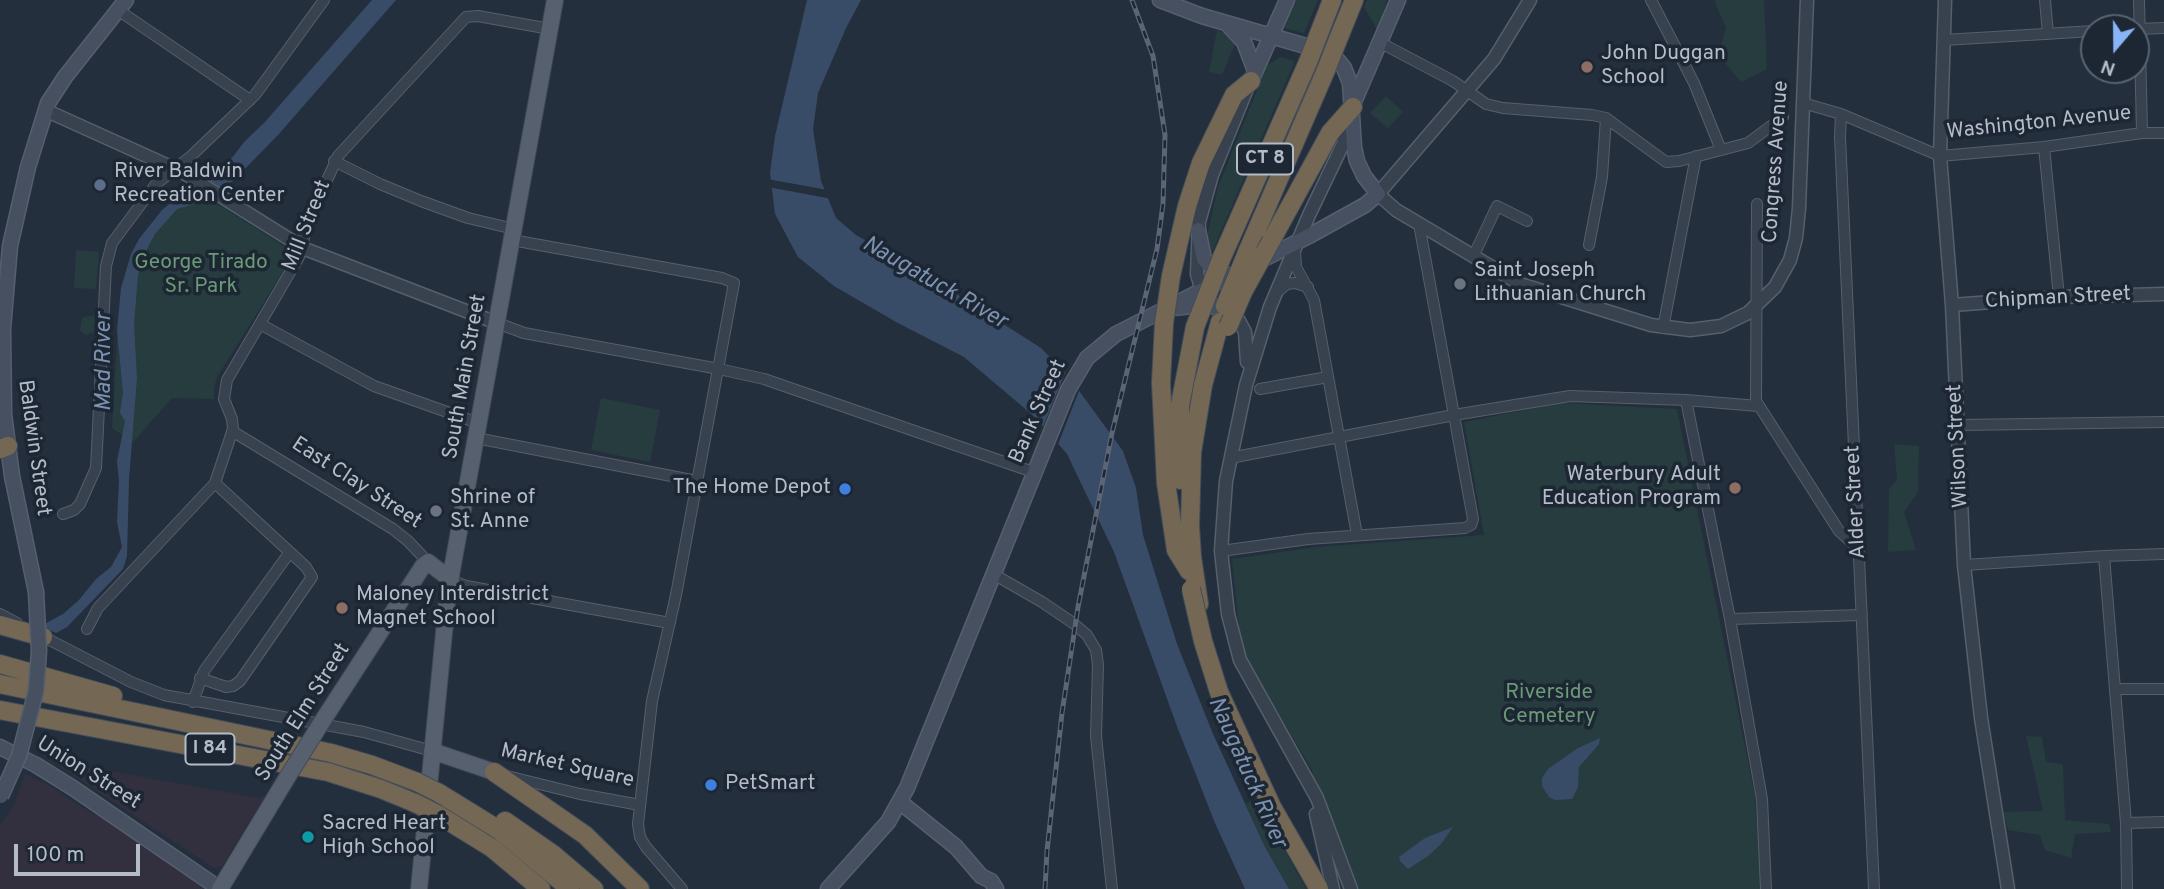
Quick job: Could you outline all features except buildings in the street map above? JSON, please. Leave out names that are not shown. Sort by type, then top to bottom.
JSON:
[{"type":"highway","name":"CT 8","points":[[1317,889],[1272,807],[1219,692],[1203,641],[1189,571],[1178,446],[1180,405],[1195,327],[1222,257],[1308,62],[1332,0]]},
{"type":"highway","name":"CT 8","points":[[1224,319],[1248,250],[1326,70],[1353,0]]},
{"type":"highway","points":[[1189,571],[1176,550],[1166,483],[1161,383],[1163,316],[1187,206],[1201,163],[1234,94],[1253,76]]},
{"type":"highway","points":[[1317,889],[1272,813],[1220,685],[1196,589],[1189,498],[1198,409],[1224,319],[1243,292],[1330,133],[1353,107]]},
{"type":"highway","points":[[0,625],[43,637]]},
{"type":"highway","points":[[0,664],[132,701],[161,718]]},
{"type":"highway","name":"I 84","points":[[0,684],[341,756],[381,768],[417,782],[465,807],[521,847],[570,889]]},
{"type":"highway","name":"I 84","points":[[0,710],[328,772],[381,789],[437,814],[481,841],[541,889]]},
{"type":"highway","points":[[1244,747],[1276,811],[1330,889]]},
{"type":"highway","points":[[494,772],[584,835],[640,889]]},
{"type":"highway","points":[[465,807],[497,816],[554,855],[594,889]]},
{"type":"highway","points":[[481,841],[494,861],[526,889]]},
{"type":"main road","name":"South Main Street","points":[[419,889],[450,580],[555,0]]},
{"type":"main road","points":[[1160,0],[1335,57],[1349,78],[1353,107]]},
{"type":"main road","points":[[1253,76],[1287,0]]},
{"type":"main road","points":[[1353,107],[1398,0]]},
{"type":"main road","name":"Baldwin Street","points":[[1,798],[19,756],[34,702],[39,651],[36,592],[6,468],[4,447],[1,360],[6,289],[6,230],[45,110],[65,77],[122,5]]},
{"type":"main road","points":[[1222,22],[1244,41],[1253,76]]},
{"type":"main road","name":"Congress Avenue","points":[[1353,107],[1357,160],[1364,176],[1378,194]]},
{"type":"main road","name":"Bank Street","points":[[828,889],[869,846],[900,802],[1074,378],[1087,358],[1100,345],[1163,316],[1203,289],[1296,246],[1365,205],[1378,194]]},
{"type":"main road","points":[[1198,230],[1201,251],[1210,266],[1217,271],[1235,273]]},
{"type":"main road","points":[[1163,316],[1200,305],[1224,319]]},
{"type":"main road","name":"East Clay Street","points":[[428,562],[450,580]]},
{"type":"main road","name":"South Elm Street","points":[[220,889],[325,717],[419,570],[428,562]]},
{"type":"main road","name":"Union Street","points":[[0,747],[73,788],[220,889]]},
{"type":"main road","name":"Market Square","points":[[432,751],[494,772]]},
{"type":"main road","points":[[900,802],[956,847],[982,882],[989,879],[996,889]]},
{"type":"street","points":[[63,514],[80,504],[96,468],[108,253],[117,234],[152,189],[182,172],[190,158],[250,100],[324,0]]},
{"type":"street","name":"Bank Street","points":[[1378,194],[1503,47],[1530,0]]},
{"type":"street","points":[[1651,0],[1694,83],[1721,150]]},
{"type":"street","name":"Congress Avenue","points":[[1378,194],[1390,206],[1419,225],[1508,278],[1531,288],[1663,328],[1713,328],[1736,320],[1756,307],[1780,280],[1794,246],[1799,197],[1807,0]]},
{"type":"street","name":"Wilson Street","points":[[1945,0],[1940,156],[1952,304],[1964,565],[1981,718],[2008,889]]},
{"type":"street","points":[[2046,0],[2048,34]]},
{"type":"street","points":[[122,5],[250,100]]},
{"type":"street","name":"Mill Street","points":[[232,431],[232,419],[224,398],[225,387],[299,257],[308,222],[334,161],[466,17],[478,16],[550,29]]},
{"type":"street","points":[[1944,40],[2080,32]]},
{"type":"street","points":[[1381,43],[1453,81],[1480,101],[1494,106],[1606,118],[1619,125],[1663,161],[1673,162],[1753,140],[1783,117]]},
{"type":"street","points":[[1245,386],[1247,338],[1241,324],[1224,319],[1203,289],[1197,274],[1198,230],[1212,175],[1253,76]]},
{"type":"street","points":[[2141,84],[2143,134]]},
{"type":"street","name":"Washington Avenue","points":[[1803,103],[1841,114],[1940,156],[2044,148],[2164,133]]},
{"type":"street","points":[[1351,889],[1322,810],[1309,783],[1240,660],[1228,614],[1221,551],[1230,458],[1245,386],[1275,294],[1343,144],[1353,107]]},
{"type":"street","points":[[45,110],[182,172],[302,247],[524,333],[719,369],[802,391],[1035,473]]},
{"type":"street","name":"Alder Street","points":[[1841,114],[1874,889]]},
{"type":"street","points":[[1589,245],[1602,177],[1606,118]]},
{"type":"street","points":[[2044,148],[2059,297]]},
{"type":"street","points":[[1663,328],[1696,156]]},
{"type":"street","points":[[334,161],[410,197],[513,235],[733,282],[670,623],[652,701],[640,805]]},
{"type":"street","points":[[1757,204],[1758,406],[1839,531],[1859,549]]},
{"type":"street","points":[[1473,257],[1497,206],[1502,206],[1527,221]]},
{"type":"street","points":[[1221,551],[1308,539],[1465,528],[1471,525],[1419,225]]},
{"type":"street","points":[[1296,246],[1296,267],[1314,300],[1357,535]]},
{"type":"street","points":[[1275,294],[1287,284],[1295,283],[1308,287]]},
{"type":"street","name":"Chipman Street","points":[[1952,304],[2164,294]]},
{"type":"street","points":[[260,324],[374,386],[477,431],[697,481]]},
{"type":"street","points":[[1260,390],[1328,377]]},
{"type":"street","points":[[1230,458],[1454,415],[1570,396],[1686,400],[1758,406]]},
{"type":"street","points":[[1686,400],[1730,619],[1762,799],[1766,889]]},
{"type":"street","points":[[1959,425],[2164,422]]},
{"type":"street","points":[[87,629],[98,608],[215,483],[232,431]]},
{"type":"street","name":"East Clay Street","points":[[232,431],[393,528],[428,562]]},
{"type":"street","points":[[200,678],[226,687],[240,681],[312,577],[310,571],[215,483]]},
{"type":"street","points":[[193,702],[200,678],[290,552]]},
{"type":"street","points":[[1964,565],[2164,554]]},
{"type":"street","points":[[2104,556],[2126,823],[2127,889]]},
{"type":"street","points":[[995,575],[1073,623],[1087,635],[1096,650],[1096,736],[1112,889]]},
{"type":"street","points":[[450,580],[466,586],[670,623]]},
{"type":"street","points":[[0,614],[149,690],[193,702],[364,732],[432,751]]},
{"type":"street","points":[[1730,619],[1862,615]]},
{"type":"street","points":[[2115,689],[2164,689]]},
{"type":"street","name":"Market Square","points":[[494,772],[561,790],[640,805],[638,828],[642,842],[682,889]]},
{"type":"street","points":[[1309,783],[1330,889]]},
{"type":"street","points":[[2126,823],[2164,821]]},
{"type":"shaded area","points":[[44,759],[258,798],[265,796],[222,866],[214,868],[56,764]]},
{"type":"shaded area","points":[[25,774],[50,786],[94,815],[100,815],[182,868],[206,889],[0,889],[0,825],[15,803]]},
{"type":"green space","points":[[1297,0],[1318,0],[1304,33],[1284,28]]},
{"type":"green space","points":[[1367,0],[1387,0],[1378,31],[1364,7]]},
{"type":"green space","points":[[1714,0],[1764,0],[1767,69],[1741,82],[1718,55],[1726,28]]},
{"type":"green space","points":[[1217,30],[1225,33],[1235,44],[1222,75],[1209,72]]},
{"type":"green space","points":[[1280,57],[1295,61],[1211,254],[1206,240],[1218,187],[1267,65]]},
{"type":"green space","points":[[1386,96],[1403,112],[1388,128],[1370,113]]},
{"type":"green space","name":"George Tirado Sr. Park","points":[[183,196],[221,206],[295,253],[217,377],[214,399],[172,398],[133,442],[112,428],[119,308],[156,224]]},
{"type":"green space","points":[[76,250],[99,252],[96,289],[74,288]]},
{"type":"green space","points":[[95,315],[94,332],[85,335],[80,330],[82,318]]},
{"type":"green space","points":[[601,398],[660,410],[650,462],[591,450]]},
{"type":"green space","name":"Riverside Cemetery","points":[[1561,403],[1677,409],[1755,796],[1762,889],[1351,889],[1317,798],[1312,770],[1247,660],[1239,628],[1232,559],[1316,547],[1484,535],[1464,422]]},
{"type":"green space","points":[[1894,444],[1919,446],[1918,492],[1904,512],[1916,550],[1888,552],[1889,489],[1897,480]]},
{"type":"green space","points":[[2026,736],[2042,737],[2046,762],[2063,764],[2065,820],[2109,824],[2111,832],[2075,834],[2071,858],[2045,850],[2040,835],[2008,830],[2003,812],[2043,811]]},
{"type":"green space","points":[[1256,799],[1306,889],[1289,889],[1265,847],[1246,804]]},
{"type":"water","points":[[372,0],[396,0],[278,135],[234,180],[202,202],[177,209],[155,234],[147,249],[138,275],[134,325],[137,378],[129,479],[127,556],[123,569],[67,627],[56,633],[41,626],[63,614],[79,600],[96,579],[111,567],[122,547],[117,522],[117,461],[125,421],[120,413],[123,393],[117,330],[121,288],[131,254],[162,210],[172,202],[195,192],[224,168]]},
{"type":"water","name":"Naugatuck River","points":[[807,0],[861,0],[818,93],[813,129],[821,181],[836,218],[856,235],[942,285],[1041,348],[1069,377],[1123,451],[1136,488],[1143,535],[1177,644],[1213,734],[1265,847],[1289,889],[1245,889],[1215,823],[1178,729],[1114,552],[1067,454],[1036,418],[964,357],[834,286],[798,257],[775,214],[770,173],[775,136]]},
{"type":"water","points":[[1600,738],[1599,744],[1579,767],[1578,787],[1572,799],[1555,800],[1549,797],[1542,786],[1542,778],[1548,769],[1578,748]]},
{"type":"water","points":[[1453,827],[1441,844],[1408,869],[1400,861],[1399,857],[1425,838]]},
{"type":"pier","points":[[767,179],[828,190],[832,199],[768,187]]},
{"type":"pier","points":[[1066,370],[1081,386],[1057,447],[1042,430]]},
{"type":"railway","points":[[1045,889],[1062,713],[1078,607],[1112,433],[1157,249],[1163,204],[1165,135],[1153,56],[1132,0]]},
{"type":"place","name":"John Duggan School","points":[[1587,67]]},
{"type":"place","name":"River Baldwin Recreation Center","points":[[100,185]]},
{"type":"place","name":"Saint Joseph Lithuanian Church","points":[[1460,284]]},
{"type":"place","name":"Waterbury Adult Education Program","points":[[1735,488]]},
{"type":"place","name":"The Home Depot","points":[[845,489]]},
{"type":"place","name":"Shrine of St. Anne","points":[[436,511]]},
{"type":"place","name":"Maloney Interdistrict Magnet School","points":[[342,608]]},
{"type":"place","name":"PetSmart","points":[[711,785]]},
{"type":"place","name":"Sacred Heart High School","points":[[308,837]]},
{"type":"water label","name":"Mad River","points":[[105,362]]}]
